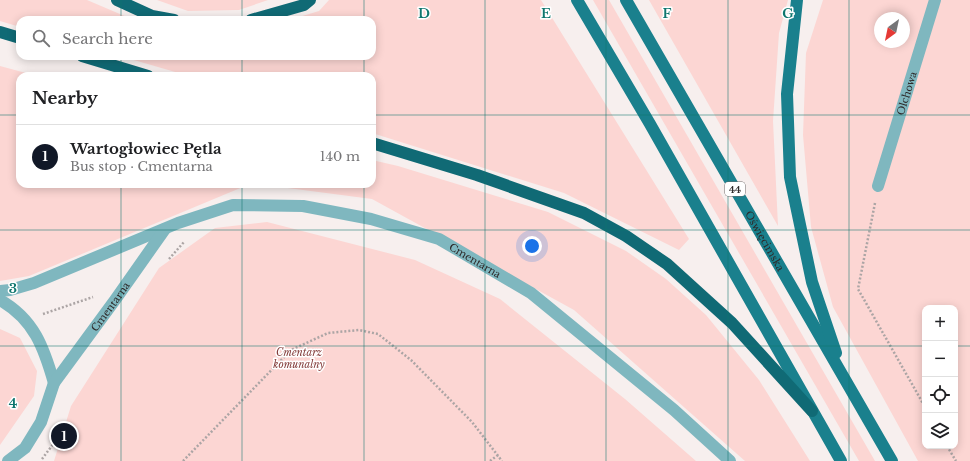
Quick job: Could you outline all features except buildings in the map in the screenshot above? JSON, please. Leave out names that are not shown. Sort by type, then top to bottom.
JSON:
[{"type":"highway","points":[[117,0],[152,16]]},
{"type":"highway","points":[[264,16],[304,4],[310,0]]},
{"type":"highway","points":[[0,32],[16,37]]},
{"type":"highway","points":[[95,60],[135,72]]},
{"type":"highway","points":[[376,144],[478,175],[584,213],[626,236],[667,264],[732,324],[812,411]]},
{"type":"main road","points":[[578,0],[841,461]]},
{"type":"main road","name":"Oświęcimska","points":[[626,0],[892,461]]},
{"type":"main road","points":[[797,0],[787,94],[790,177],[812,282],[844,377]]},
{"type":"street","name":"Olchowa","points":[[878,186],[934,0]]},
{"type":"street","name":"Cmentarna","points":[[0,291],[10,290],[34,283],[178,223],[233,205],[303,206],[371,219],[439,239],[530,293],[674,410],[730,461]]},
{"type":"street","name":"Cmentarna","points":[[8,461],[25,448],[41,422],[54,383],[165,229]]},
{"type":"street","points":[[0,300],[11,306],[26,320],[38,338],[48,361],[54,383]]},
{"type":"path","points":[[878,186],[858,289],[922,402]]},
{"type":"path","points":[[166,263],[185,240]]},
{"type":"path","points":[[26,320],[105,293],[115,300]]},
{"type":"path","points":[[183,461],[291,350],[328,333],[359,330],[378,334],[411,360],[472,422],[502,461]]},
{"type":"path","points":[[40,461],[54,443],[59,430]]},
{"type":"path","points":[[949,449],[956,461]]},
{"type":"path","points":[[490,461],[498,455]]},
{"type":"green space","points":[[0,0],[87,0],[125,16],[16,16],[16,26],[0,21]]},
{"type":"green space","points":[[157,0],[268,0],[239,10],[188,11]]},
{"type":"green space","points":[[329,0],[541,0],[689,239],[679,250],[564,193],[376,134],[376,72],[175,72],[134,60],[376,60],[376,16],[302,16],[319,11]]},
{"type":"green space","points":[[593,0],[609,0],[875,461],[859,461]]},
{"type":"green space","points":[[649,0],[788,0],[779,33],[773,121],[778,226]]},
{"type":"green space","points":[[823,0],[970,0],[970,461],[918,461],[833,307],[811,227],[803,135],[806,53]]},
{"type":"green space","points":[[0,66],[22,72],[16,72],[16,188],[240,188],[29,276],[0,281]]},
{"type":"green space","points":[[376,161],[398,166],[548,212],[626,251],[666,279],[706,315],[759,380],[810,461],[745,461],[574,310],[372,199],[288,188],[376,188]]},
{"type":"green space","name":"Cmentarz komunalny","points":[[267,222],[415,260],[500,299],[625,399],[696,461],[54,461],[71,406],[159,268],[215,228]]},
{"type":"green space","points":[[0,329],[20,338],[37,371],[34,396],[0,445]]},
{"type":"place","name":"Wartogłowiec Pętla","points":[[64,436]]}]
